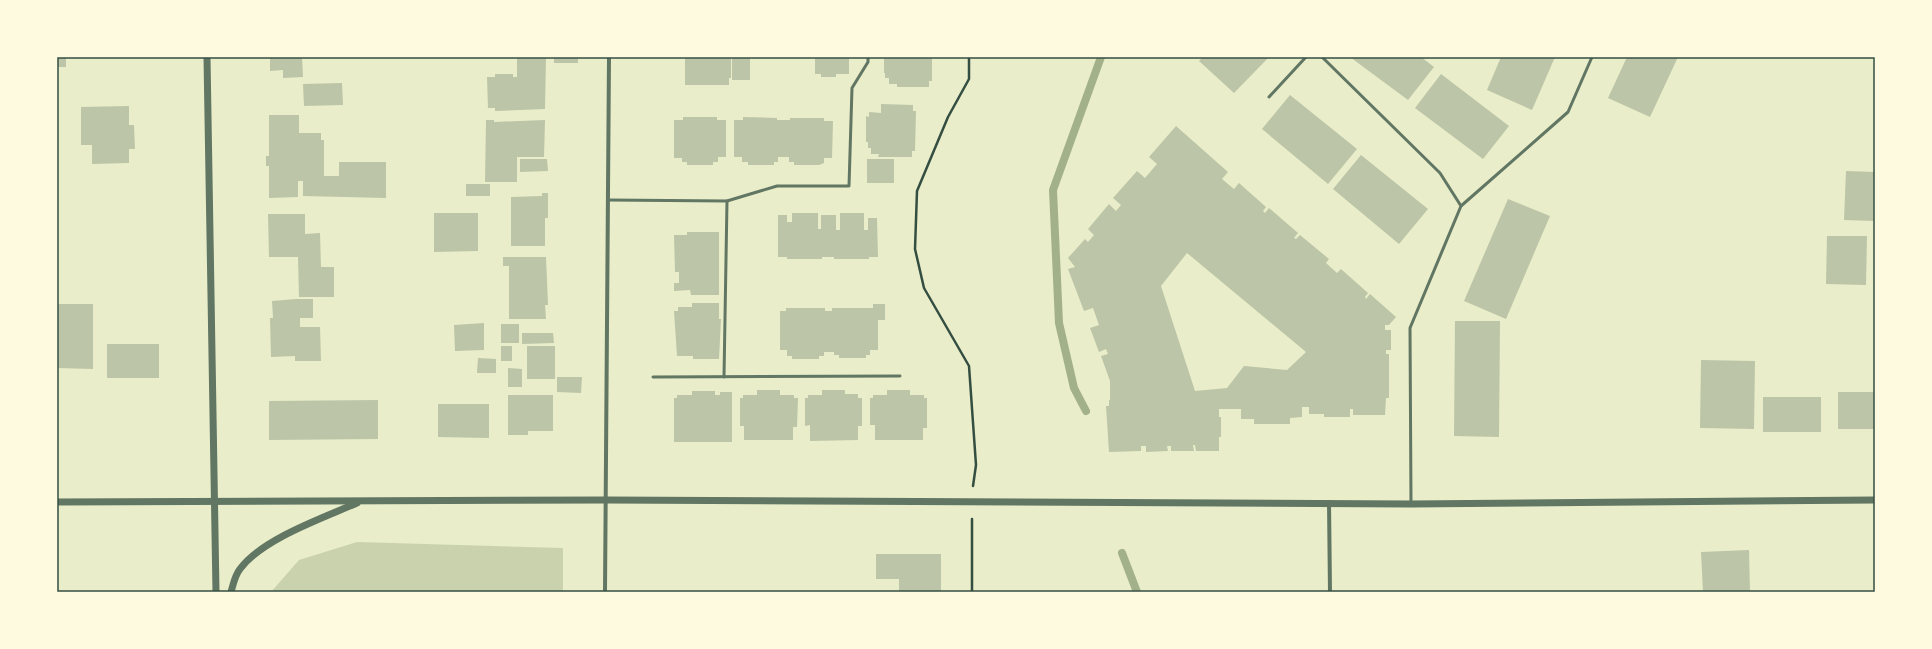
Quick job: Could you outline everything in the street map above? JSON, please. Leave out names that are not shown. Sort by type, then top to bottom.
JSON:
[{"type":"street","points":[[207,57],[216,592]]},
{"type":"street","points":[[605,592],[608,57]]},
{"type":"street","points":[[57,502],[606,500],[1329,502],[1411,504],[1875,500]]},
{"type":"street","points":[[231,592],[239,569],[265,546],[299,528],[360,501]]},
{"type":"street","points":[[1329,502],[1330,592]]},
{"type":"lane","points":[[608,200],[727,201],[777,186],[849,186],[852,88],[868,62],[868,57]]},
{"type":"lane","points":[[1269,97],[1306,57]]},
{"type":"lane","points":[[1322,57],[1440,173],[1461,206]]},
{"type":"lane","points":[[1411,504],[1410,328],[1461,206],[1568,112],[1592,57]]},
{"type":"lane","points":[[724,377],[727,201]]},
{"type":"lane","points":[[653,377],[900,376]]},
{"type":"path","points":[[969,57],[969,79],[948,117],[917,191],[915,249],[924,288],[969,366],[976,466],[971,502],[972,592]]},
{"type":"green space","points":[[357,542],[563,548],[563,592],[271,592],[299,560]]},
{"type":"building","points":[[57,57],[66,57],[66,67],[57,67]]},
{"type":"building","points":[[270,57],[302,57],[303,77],[283,78],[283,70],[270,71]]},
{"type":"building","points":[[517,57],[546,57],[545,109],[495,111],[495,108],[488,108],[487,77],[495,77],[495,74],[513,74],[513,77],[517,77]]},
{"type":"building","points":[[554,57],[578,57],[578,63],[554,63]]},
{"type":"building","points":[[685,57],[731,57],[731,78],[729,78],[729,85],[685,85]]},
{"type":"building","points":[[815,57],[849,57],[849,74],[836,74],[836,77],[821,77],[821,74],[815,74]]},
{"type":"building","points":[[884,57],[932,57],[932,81],[929,81],[929,87],[897,87],[897,84],[889,84],[889,78],[885,78],[884,73]]},
{"type":"building","points":[[1203,57],[1269,57],[1234,93],[1199,61]]},
{"type":"building","points":[[1350,57],[1421,57],[1434,67],[1408,100]]},
{"type":"building","points":[[1501,57],[1555,57],[1532,110],[1487,90]]},
{"type":"building","points":[[1627,57],[1678,57],[1650,117],[1608,98]]},
{"type":"building","points":[[732,58],[750,58],[750,80],[732,80]]},
{"type":"building","points":[[1441,74],[1509,126],[1483,159],[1415,108]]},
{"type":"building","points":[[342,83],[343,105],[304,106],[303,84]]},
{"type":"building","points":[[1290,95],[1357,149],[1328,184],[1262,129]]},
{"type":"building","points":[[881,104],[913,105],[913,111],[916,111],[915,151],[912,151],[912,157],[878,157],[879,154],[871,154],[871,148],[868,148],[868,142],[866,142],[866,116],[869,117],[869,112],[881,113]]},
{"type":"building","points":[[129,106],[129,125],[134,125],[135,149],[129,149],[129,163],[92,164],[92,145],[81,145],[81,107]]},
{"type":"building","points":[[269,115],[299,115],[299,133],[321,133],[321,140],[324,140],[324,176],[339,176],[339,162],[386,162],[386,198],[303,196],[303,181],[298,181],[298,197],[269,198],[269,166],[266,166],[266,156],[269,156]]},
{"type":"building","points":[[683,117],[717,117],[717,120],[726,120],[726,157],[718,157],[718,162],[713,162],[713,165],[687,165],[687,162],[682,162],[682,158],[674,158],[674,120],[683,120]]},
{"type":"building","points":[[743,117],[777,118],[777,120],[790,120],[790,118],[824,118],[824,121],[833,121],[832,158],[824,158],[824,163],[819,165],[794,165],[794,162],[789,162],[789,157],[778,157],[778,162],[774,162],[774,165],[748,165],[748,162],[742,162],[742,157],[734,157],[734,120],[743,120]]},
{"type":"building","points":[[486,120],[494,120],[494,122],[545,120],[544,157],[517,157],[517,182],[485,182]]},
{"type":"building","points":[[1176,126],[1228,172],[1222,179],[1234,189],[1239,183],[1266,207],[1263,211],[1265,213],[1269,208],[1298,233],[1294,238],[1296,239],[1300,235],[1329,259],[1326,263],[1337,273],[1341,269],[1368,293],[1365,297],[1366,299],[1370,294],[1396,317],[1389,325],[1385,325],[1385,330],[1391,330],[1391,350],[1386,350],[1386,354],[1389,354],[1389,398],[1386,398],[1385,415],[1353,415],[1353,409],[1350,409],[1350,417],[1324,417],[1324,414],[1309,414],[1309,407],[1302,407],[1302,417],[1290,418],[1290,424],[1254,424],[1254,419],[1241,419],[1241,409],[1219,409],[1219,417],[1221,417],[1221,437],[1219,437],[1219,451],[1196,451],[1195,445],[1193,445],[1194,451],[1171,451],[1171,446],[1167,446],[1168,451],[1146,452],[1146,446],[1141,446],[1141,451],[1109,452],[1106,406],[1109,406],[1110,400],[1110,381],[1101,356],[1108,354],[1106,349],[1099,352],[1090,328],[1099,325],[1093,308],[1084,311],[1068,269],[1075,267],[1068,258],[1085,239],[1088,242],[1094,235],[1088,229],[1109,204],[1116,211],[1121,205],[1113,198],[1137,171],[1145,178],[1157,164],[1149,157]],"holes":[[[1187,253],[1306,352],[1287,370],[1244,366],[1227,388],[1195,391],[1161,286]]]},
{"type":"building","points":[[1361,155],[1428,209],[1399,244],[1333,189]]},
{"type":"building","points":[[520,159],[547,159],[548,171],[520,172]]},
{"type":"building","points":[[867,159],[894,159],[894,183],[867,183]]},
{"type":"building","points":[[1846,171],[1875,172],[1875,221],[1844,220]]},
{"type":"building","points":[[466,184],[490,184],[490,196],[466,196]]},
{"type":"building","points":[[542,193],[548,193],[548,218],[545,218],[545,246],[511,246],[511,197],[542,196]]},
{"type":"building","points":[[1508,199],[1550,216],[1506,319],[1464,301]]},
{"type":"building","points":[[434,213],[478,213],[478,251],[434,252]]},
{"type":"building","points":[[792,213],[818,213],[818,229],[821,229],[821,215],[836,215],[836,230],[840,230],[840,213],[864,213],[864,230],[868,230],[868,218],[877,218],[878,257],[869,257],[869,259],[834,259],[834,257],[822,257],[822,259],[787,259],[787,257],[778,257],[778,215],[787,215],[787,222],[792,222]]},
{"type":"building","points":[[268,214],[305,214],[305,234],[320,233],[321,267],[334,267],[334,297],[299,297],[298,257],[269,257]]},
{"type":"building","points":[[687,232],[719,232],[719,295],[691,295],[690,290],[674,291],[674,283],[679,283],[679,272],[675,272],[674,235],[687,235]]},
{"type":"building","points":[[1827,236],[1867,236],[1866,285],[1826,284]]},
{"type":"building","points":[[503,257],[546,257],[548,305],[545,305],[546,319],[509,319],[509,266],[503,266]]},
{"type":"building","points":[[313,299],[313,318],[300,318],[300,327],[320,327],[321,361],[295,361],[295,356],[271,357],[270,318],[273,318],[272,301]]},
{"type":"building","points":[[692,303],[719,303],[719,319],[721,319],[719,359],[693,359],[693,356],[677,356],[674,311],[678,311],[678,307],[692,307]]},
{"type":"building","points":[[57,304],[93,304],[93,369],[57,368]]},
{"type":"building","points":[[873,304],[885,304],[885,320],[878,320],[878,350],[870,350],[870,355],[866,355],[866,358],[839,358],[839,355],[834,355],[834,352],[824,352],[824,356],[819,356],[819,359],[792,359],[792,356],[787,356],[787,350],[780,350],[780,311],[786,311],[786,308],[825,308],[825,311],[832,311],[832,308],[873,308]]},
{"type":"building","points":[[1455,321],[1500,321],[1499,437],[1454,436]]},
{"type":"building","points":[[484,323],[484,350],[455,351],[454,325]]},
{"type":"building","points":[[501,324],[519,324],[519,343],[501,343]]},
{"type":"building","points":[[522,333],[553,333],[554,343],[522,344]]},
{"type":"building","points":[[107,344],[159,344],[159,378],[107,378]]},
{"type":"building","points":[[501,346],[512,346],[512,361],[501,361]]},
{"type":"building","points":[[527,346],[555,346],[555,379],[527,379]]},
{"type":"building","points":[[478,358],[496,359],[496,373],[477,373]]},
{"type":"building","points":[[1701,360],[1755,361],[1754,429],[1700,428]]},
{"type":"building","points":[[508,368],[522,369],[522,387],[508,387]]},
{"type":"building","points":[[557,377],[582,377],[581,393],[557,392]]},
{"type":"building","points":[[757,390],[780,390],[780,395],[794,395],[794,398],[798,398],[797,427],[793,427],[793,440],[744,440],[744,426],[740,426],[740,398],[743,398],[743,395],[757,395]]},
{"type":"building","points":[[822,390],[845,390],[845,394],[858,394],[858,398],[862,398],[862,426],[858,426],[858,440],[810,441],[810,425],[805,426],[805,398],[808,398],[808,395],[822,395]]},
{"type":"building","points":[[887,390],[910,390],[910,395],[924,395],[924,398],[927,398],[927,428],[923,428],[923,440],[875,440],[875,425],[870,425],[870,398],[873,398],[873,395],[887,395]]},
{"type":"building","points":[[692,391],[715,391],[715,395],[720,395],[720,392],[732,392],[732,442],[674,442],[674,398],[677,398],[677,395],[692,395]]},
{"type":"building","points":[[1838,392],[1875,392],[1875,429],[1838,429]]},
{"type":"building","points":[[508,395],[553,395],[553,431],[528,431],[528,435],[508,435]]},
{"type":"building","points":[[1763,397],[1821,397],[1821,432],[1763,432]]},
{"type":"building","points":[[378,400],[378,439],[269,440],[269,401]]},
{"type":"building","points":[[438,404],[489,404],[489,438],[438,437]]},
{"type":"building","points":[[1749,550],[1750,592],[1703,592],[1701,552]]},
{"type":"building","points":[[876,554],[941,554],[941,592],[899,592],[899,579],[876,579]]},
{"type":"waterway","points":[[1086,411],[1074,388],[1059,323],[1053,190],[1101,57]]},
{"type":"waterway","points":[[1122,553],[1137,592]]}]
